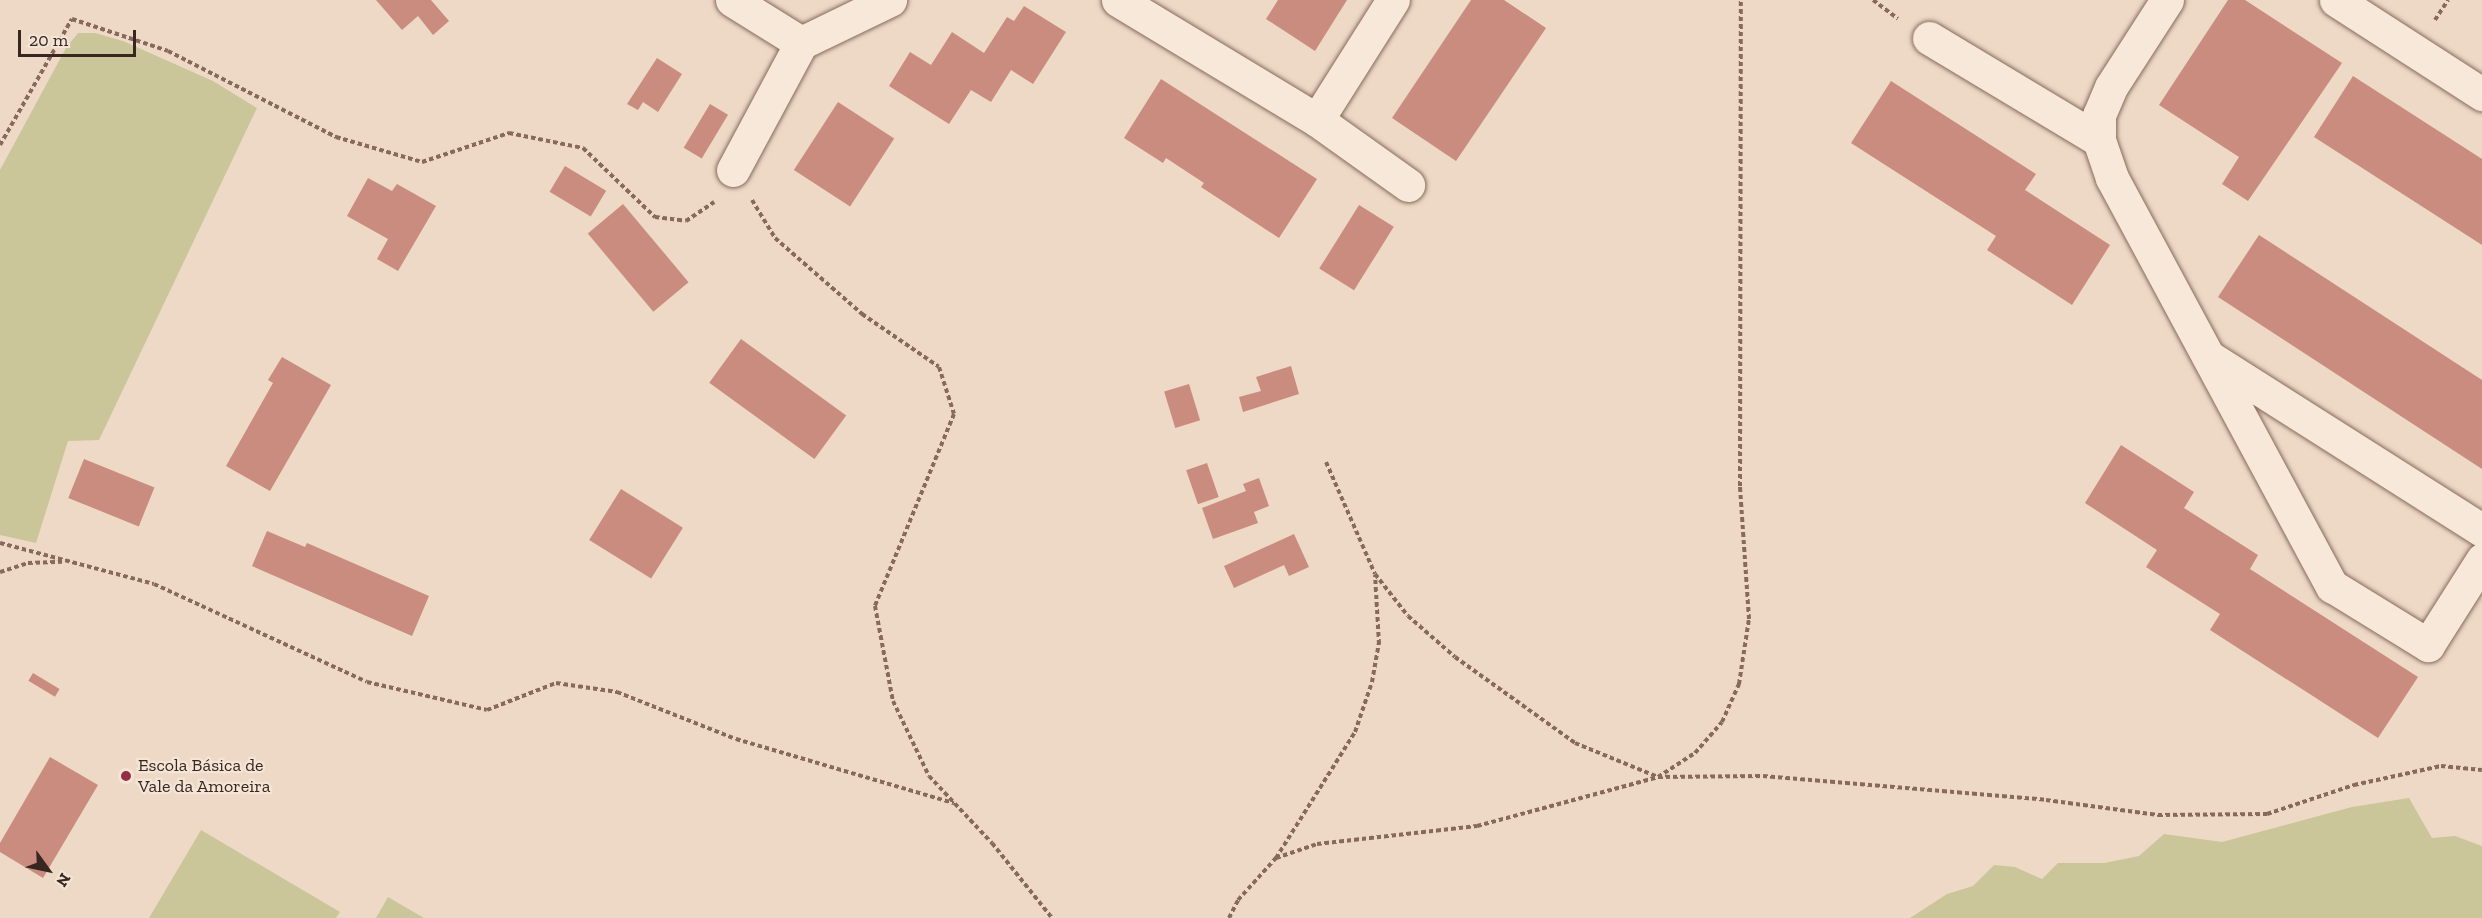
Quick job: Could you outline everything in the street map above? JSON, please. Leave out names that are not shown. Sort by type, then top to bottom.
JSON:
[{"type":"street","points":[[732,0],[801,43]]},
{"type":"street","points":[[733,170],[801,43],[890,0]]},
{"type":"street","points":[[1118,0],[1317,120],[1408,185]]},
{"type":"street","points":[[1317,120],[1393,0]]},
{"type":"street","points":[[2167,0],[2111,87],[2099,115],[2099,140],[2112,178],[2332,586],[2428,645],[2482,560]]},
{"type":"street","points":[[2336,0],[2482,94]]},
{"type":"street","points":[[1929,38],[2099,140]]},
{"type":"street","points":[[2208,356],[2482,530]]},
{"type":"path","points":[[1658,777],[1695,753],[1722,722],[1739,684],[1749,620],[1740,486],[1741,0]]},
{"type":"path","points":[[0,145],[72,18],[168,51],[336,137],[422,162],[509,133],[583,148],[655,217],[686,221],[716,200],[733,170],[775,238],[862,314],[939,367],[954,414],[875,606],[892,701],[929,776],[1052,918]]},
{"type":"path","points":[[1326,462],[1375,574],[1408,616],[1504,694],[1575,743],[1658,777]]},
{"type":"path","points":[[0,543],[154,584],[368,682],[487,710],[556,683],[617,692],[736,739],[954,803]]},
{"type":"path","points":[[0,572],[27,563],[72,562]]},
{"type":"path","points":[[1228,918],[1239,900],[1276,858],[1354,732],[1372,682],[1379,644],[1375,574]]},
{"type":"path","points":[[1276,858],[1317,844],[1477,826],[1658,777],[1763,776],[2169,815],[2267,814],[2354,785],[2441,765],[2482,770]]},
{"type":"shaded area","points":[[78,33],[95,33],[123,41],[213,81],[257,108],[99,440],[68,441],[36,543],[0,535],[0,170],[66,48]]},
{"type":"shaded area","points":[[2409,798],[2432,838],[2455,836],[2482,846],[2482,918],[1910,918],[1947,894],[1973,886],[1994,865],[2015,867],[2042,879],[2058,863],[2104,863],[2139,856],[2164,834],[2222,842],[2352,807]]},
{"type":"shaded area","points":[[201,830],[340,912],[336,918],[149,918]]},
{"type":"shaded area","points":[[388,897],[424,918],[376,918]]},
{"type":"building","points":[[376,0],[431,0],[449,21],[433,35],[418,16],[402,30]]},
{"type":"building","points":[[1278,0],[1347,0],[1315,51],[1266,19]]},
{"type":"building","points":[[1471,0],[1504,0],[1546,28],[1456,161],[1392,118]]},
{"type":"building","points":[[2228,0],[2245,0],[2342,63],[2248,201],[2222,184],[2239,157],[2159,105]]},
{"type":"building","points":[[1024,6],[1066,32],[1033,84],[1011,70],[991,102],[971,90],[949,124],[889,86],[910,52],[931,65],[952,32],[984,53],[1007,17],[1014,21]]},
{"type":"building","points":[[657,58],[682,74],[658,112],[643,102],[638,110],[627,104]]},
{"type":"building","points":[[2353,76],[2482,159],[2482,245],[2314,137]]},
{"type":"building","points":[[1161,79],[1317,179],[1279,238],[1201,187],[1204,183],[1166,158],[1163,163],[1124,138]]},
{"type":"building","points":[[1891,81],[2036,174],[2025,190],[2110,245],[2072,305],[1987,250],[1996,236],[1851,143]]},
{"type":"building","points":[[838,102],[894,138],[850,206],[794,170]]},
{"type":"building","points":[[710,104],[728,115],[702,159],[684,148]]},
{"type":"building","points":[[565,166],[606,191],[591,216],[550,192]]},
{"type":"building","points":[[368,178],[392,191],[397,184],[436,206],[398,271],[377,259],[388,239],[347,216]]},
{"type":"building","points":[[623,204],[689,282],[653,312],[588,234]]},
{"type":"building","points":[[1359,205],[1394,227],[1354,290],[1319,269]]},
{"type":"building","points":[[2259,235],[2482,380],[2482,469],[2218,297]]},
{"type":"building","points":[[741,339],[846,415],[814,459],[709,383]]},
{"type":"building","points":[[282,357],[331,385],[270,491],[226,466],[273,383],[268,380]]},
{"type":"building","points":[[1291,366],[1299,394],[1243,412],[1239,397],[1261,391],[1256,377]]},
{"type":"building","points":[[1189,384],[1200,420],[1175,428],[1164,392]]},
{"type":"building","points":[[2121,445],[2194,492],[2184,508],[2258,555],[2250,569],[2418,677],[2378,738],[2210,630],[2220,614],[2146,567],[2157,550],[2085,503]]},
{"type":"building","points":[[84,459],[154,487],[139,526],[68,498]]},
{"type":"building","points":[[1207,463],[1219,497],[1198,504],[1186,470]]},
{"type":"building","points":[[1259,478],[1269,506],[1254,512],[1258,523],[1213,539],[1202,508],[1246,491],[1243,484]]},
{"type":"building","points":[[621,489],[683,528],[651,579],[589,540]]},
{"type":"building","points":[[267,531],[305,547],[307,543],[429,596],[412,636],[252,566]]},
{"type":"building","points":[[1294,534],[1309,567],[1289,576],[1284,565],[1234,588],[1224,566]]},
{"type":"building","points":[[33,673],[60,689],[55,697],[28,681]]},
{"type":"building","points":[[50,757],[98,785],[43,878],[0,852],[0,843]]},
{"type":"place","name":"Escola Básica de Vale da Amoreira","points":[[126,776]]}]
